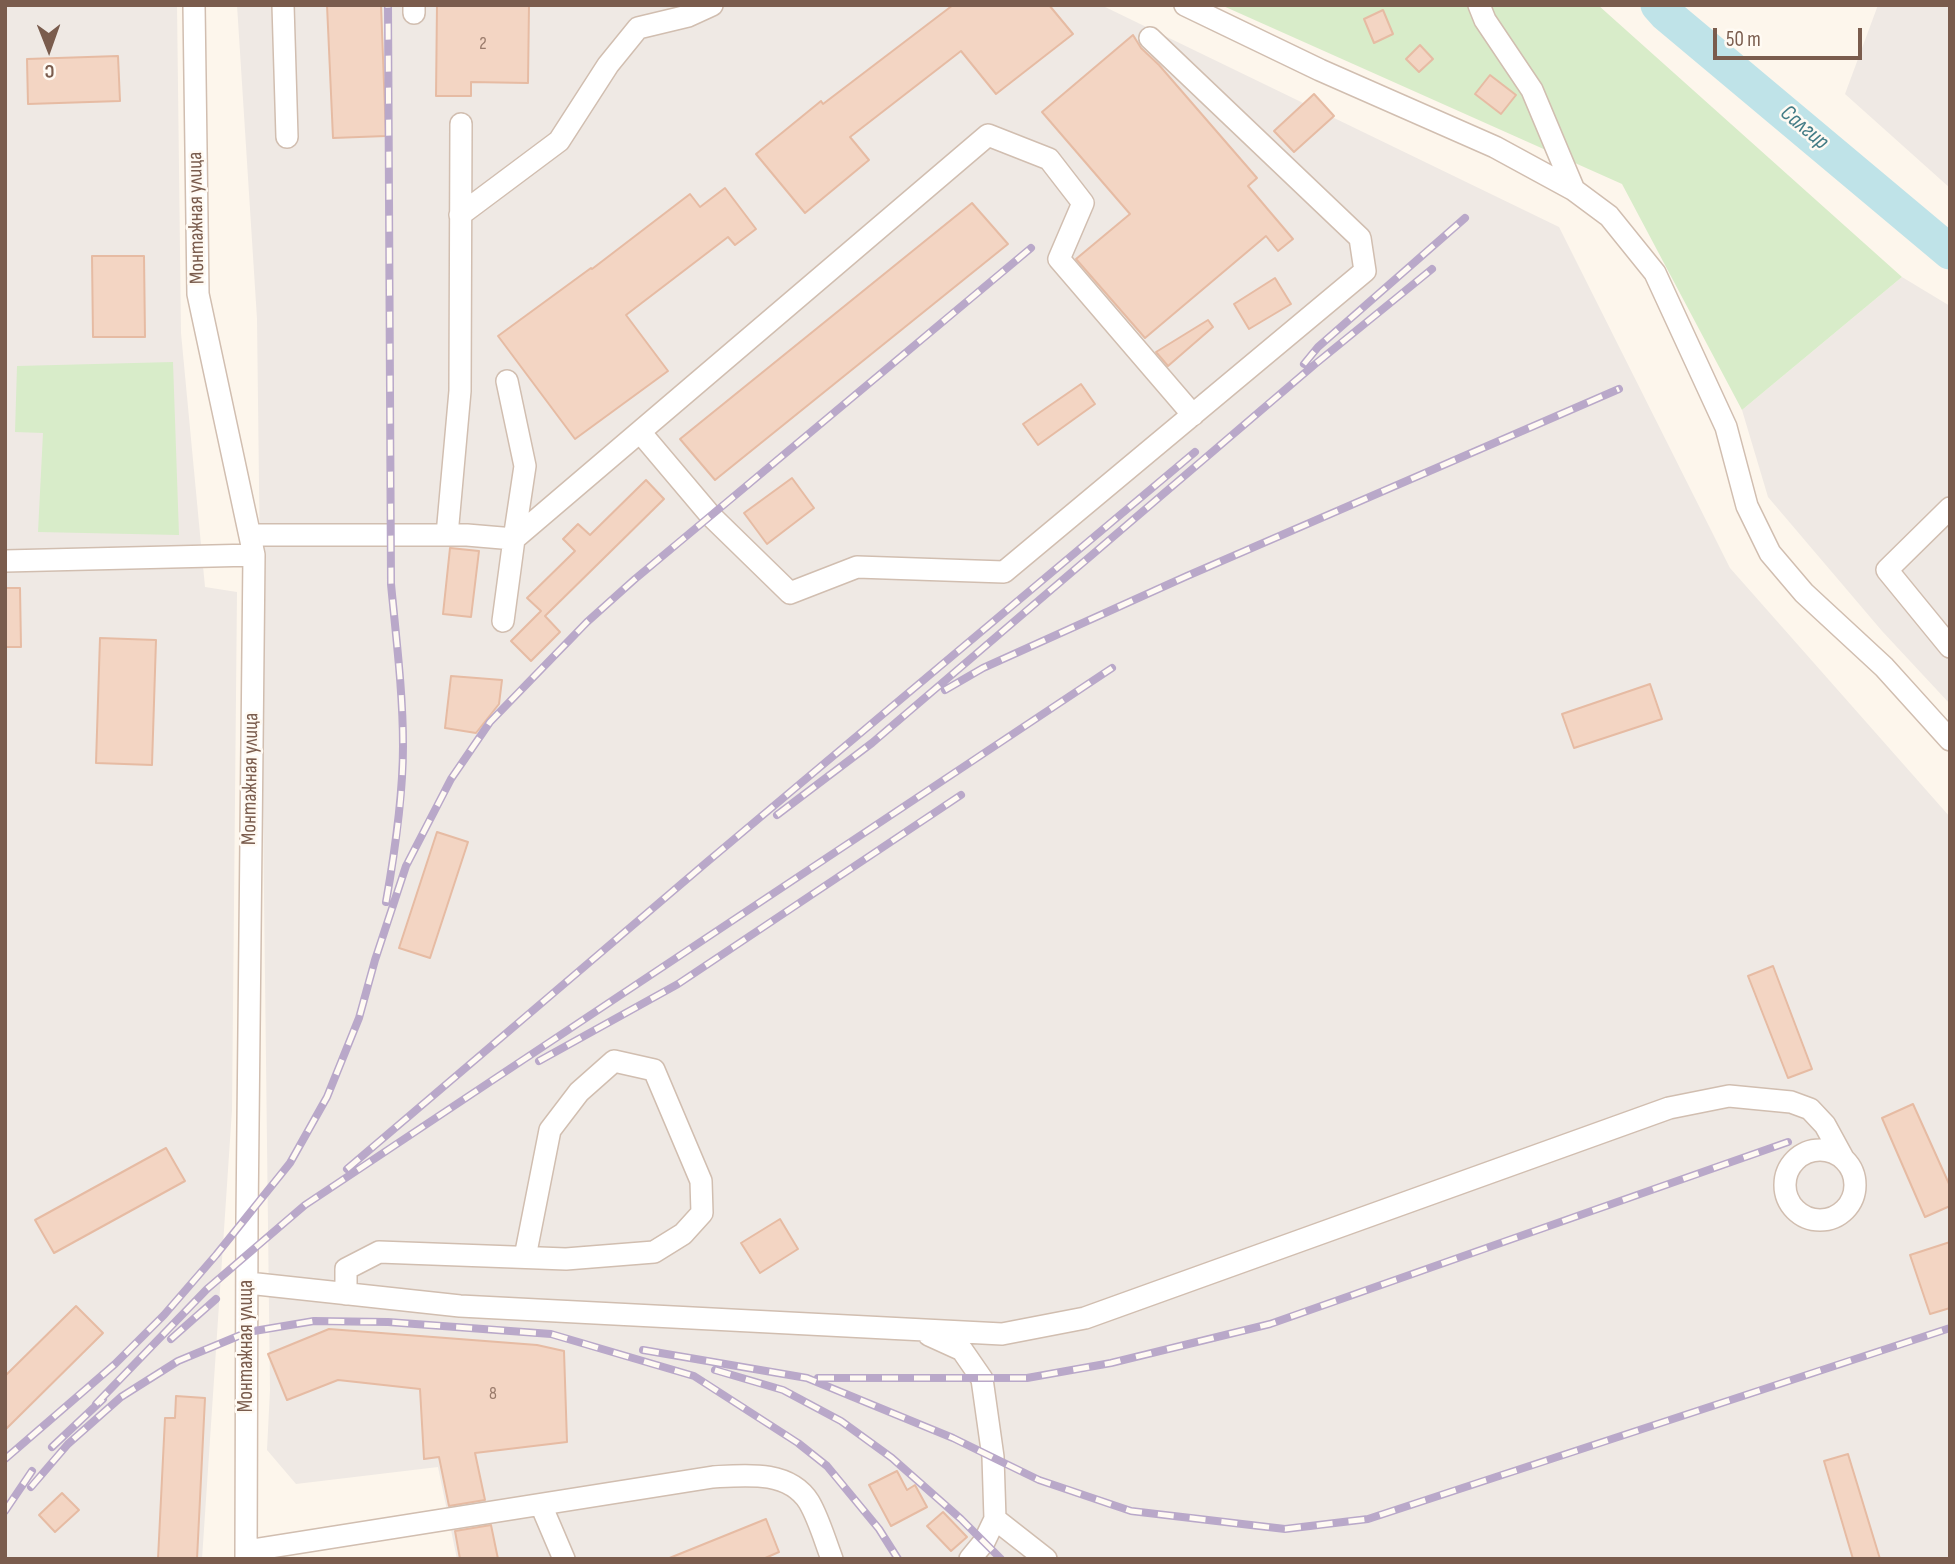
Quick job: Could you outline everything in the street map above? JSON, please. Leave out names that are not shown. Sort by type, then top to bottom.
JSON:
[{"type":"street","name":"Монтажная улица","points":[[194,5],[198,294],[252,545],[246,1555]]},
{"type":"street","points":[[282,5],[287,137]]},
{"type":"street","points":[[460,215],[559,141],[608,65],[638,28],[688,16],[712,5]]},
{"type":"street","points":[[1185,5],[1320,70],[1494,147],[1574,190],[1609,216],[1655,273],[1726,427],[1747,506],[1770,553],[1804,593],[1884,667],[1950,740]]},
{"type":"street","points":[[1479,5],[1485,20],[1532,90],[1574,190]]},
{"type":"street","points":[[640,432],[710,516],[790,593],[857,567],[1004,572],[1365,271],[1360,238],[1150,38]]},
{"type":"street","points":[[447,535],[460,391],[461,124]]},
{"type":"street","points":[[5,561],[447,535],[514,539],[988,135],[1049,159],[1083,203],[1059,259],[1193,415]]},
{"type":"street","points":[[503,621],[525,466],[507,382]]},
{"type":"street","points":[[1950,508],[1887,570],[1950,646]]},
{"type":"street","points":[[346,1294],[346,1269],[379,1252],[566,1259],[654,1252],[683,1234],[702,1213],[701,1181],[654,1070],[614,1061],[579,1092],[550,1130],[525,1257]]},
{"type":"street","points":[[248,1283],[460,1306],[1002,1334],[1085,1318],[1669,1108],[1729,1096],[1791,1102],[1810,1109],[1825,1125],[1843,1158]]},
{"type":"street","points":[[918,1329],[962,1350],[982,1378],[993,1457],[995,1519],[984,1542],[970,1559]]},
{"type":"street","points":[[246,1555],[713,1476],[760,1475],[788,1482],[809,1501],[832,1559]]},
{"type":"street","points":[[541,1505],[564,1559]]},
{"type":"street","points":[[995,1519],[1046,1559]]},
{"type":"shaded area","points":[[5,5],[177,5],[181,333],[205,587],[237,592],[232,1110],[202,1559],[5,1559]]},
{"type":"shaded area","points":[[237,5],[1101,5],[1559,227],[1730,568],[1950,817],[1950,1559],[457,1559],[438,1467],[296,1484],[267,1450],[270,1390],[257,319]]},
{"type":"shaded area","points":[[1878,5],[1950,5],[1950,188],[1845,94]]},
{"type":"shaded area","points":[[1902,277],[1950,306],[1950,704],[1882,631],[1768,497],[1742,410]]},
{"type":"green space","points":[[1221,5],[1598,5],[1902,277],[1742,410],[1622,184]]},
{"type":"green space","points":[[173,362],[179,535],[38,532],[43,433],[15,432],[17,366]]},
{"type":"building","points":[[327,5],[381,5],[386,136],[333,138]]},
{"type":"building","points":[[437,5],[529,5],[528,83],[471,82],[471,96],[436,96]]},
{"type":"building","points":[[953,5],[1049,5],[1073,34],[996,94],[961,51],[850,137],[869,160],[805,213],[756,154],[821,101],[823,104]]},
{"type":"building","points":[[1383,10],[1393,34],[1374,43],[1364,19]]},
{"type":"building","points":[[1133,35],[1141,48],[1159,65],[1257,178],[1248,186],[1293,239],[1278,251],[1266,236],[1145,338],[1076,259],[1130,214],[1042,112]]},
{"type":"building","points":[[1420,45],[1433,59],[1419,72],[1406,59]]},
{"type":"building","points":[[118,56],[120,101],[28,104],[27,59]]},
{"type":"building","points":[[1490,75],[1516,95],[1501,114],[1475,94]]},
{"type":"building","points":[[1314,94],[1334,116],[1294,152],[1274,131]]},
{"type":"building","points":[[725,188],[756,229],[735,245],[728,237],[626,315],[668,371],[575,439],[498,336],[690,194],[700,207]]},
{"type":"building","points":[[972,203],[1008,244],[715,480],[680,439]]},
{"type":"building","points":[[92,256],[144,256],[145,337],[93,337]]},
{"type":"building","points":[[1275,278],[1291,304],[1249,329],[1234,304]]},
{"type":"building","points":[[1208,320],[1213,327],[1168,366],[1156,352]]},
{"type":"building","points":[[1081,384],[1095,404],[1038,445],[1023,424]]},
{"type":"building","points":[[792,478],[814,508],[767,544],[744,513]]},
{"type":"building","points":[[646,480],[664,499],[545,616],[560,632],[531,661],[511,641],[541,611],[527,598],[575,551],[563,539],[578,524],[590,535]]},
{"type":"building","points":[[450,548],[479,551],[471,617],[443,614]]},
{"type":"building","points":[[5,588],[20,588],[21,647],[5,647]]},
{"type":"building","points":[[100,638],[156,640],[152,765],[96,763]]},
{"type":"building","points":[[451,676],[502,680],[499,704],[476,733],[445,728]]},
{"type":"building","points":[[1650,684],[1662,719],[1574,748],[1562,714]]},
{"type":"building","points":[[437,832],[468,842],[430,958],[399,948]]},
{"type":"building","points":[[1773,966],[1812,1069],[1788,1078],[1748,976]]},
{"type":"building","points":[[1913,1104],[1950,1186],[1950,1206],[1925,1217],[1882,1118]]},
{"type":"building","points":[[166,1148],[185,1181],[54,1253],[35,1220]]},
{"type":"building","points":[[780,1219],[798,1249],[760,1273],[741,1243]]},
{"type":"building","points":[[1950,1242],[1950,1308],[1930,1314],[1910,1255]]},
{"type":"building","points":[[76,1306],[103,1333],[5,1430],[5,1376]]},
{"type":"building","points":[[329,1329],[537,1345],[564,1351],[567,1442],[475,1453],[485,1500],[449,1506],[439,1457],[424,1459],[420,1389],[338,1380],[287,1400],[268,1354]]},
{"type":"building","points":[[176,1396],[205,1398],[197,1559],[158,1559],[165,1418],[175,1418]]},
{"type":"building","points":[[1848,1454],[1880,1559],[1853,1559],[1824,1461]]},
{"type":"building","points":[[897,1471],[907,1490],[915,1485],[927,1507],[891,1526],[869,1485]]},
{"type":"building","points":[[62,1493],[79,1510],[55,1532],[39,1515]]},
{"type":"building","points":[[943,1512],[967,1537],[951,1551],[927,1526]]},
{"type":"building","points":[[766,1519],[779,1552],[763,1559],[667,1559]]},
{"type":"building","points":[[491,1525],[498,1559],[460,1559],[455,1531]]},
{"type":"waterway","name":"Салгир","points":[[1658,5],[1950,252]]},
{"type":"railway","points":[[386,902],[398,824],[403,746],[401,685],[391,584],[388,5]]},
{"type":"railway","points":[[1304,364],[1318,347],[1465,218]]},
{"type":"railway","points":[[5,1459],[115,1364],[164,1315],[290,1163],[327,1097],[359,1018],[406,866],[451,779],[490,722],[587,622],[635,579],[1031,248]]},
{"type":"railway","points":[[777,815],[872,743],[1314,365],[1432,269]]},
{"type":"railway","points":[[945,690],[983,668],[1187,576],[1619,389]]},
{"type":"railway","points":[[347,1169],[1195,452]]},
{"type":"railway","points":[[96,1404],[207,1289],[305,1205],[1112,668]]},
{"type":"railway","points":[[539,1061],[678,984],[961,795]]},
{"type":"railway","points":[[818,1378],[1027,1378],[1111,1363],[1270,1324],[1788,1142]]},
{"type":"railway","points":[[171,1339],[216,1299]]},
{"type":"railway","points":[[31,1487],[68,1444],[121,1397],[178,1361],[248,1332],[314,1321],[388,1322],[551,1334],[694,1376],[798,1443],[827,1466],[879,1529],[898,1559]]},
{"type":"railway","points":[[643,1350],[807,1378],[953,1438],[1039,1480],[1131,1511],[1285,1529],[1368,1519],[1950,1328]]},
{"type":"railway","points":[[715,1370],[783,1390],[841,1421],[892,1458],[961,1519],[1001,1559]]},
{"type":"railway","points":[[52,1447],[103,1399]]},
{"type":"railway","points":[[5,1511],[32,1471]]}]
